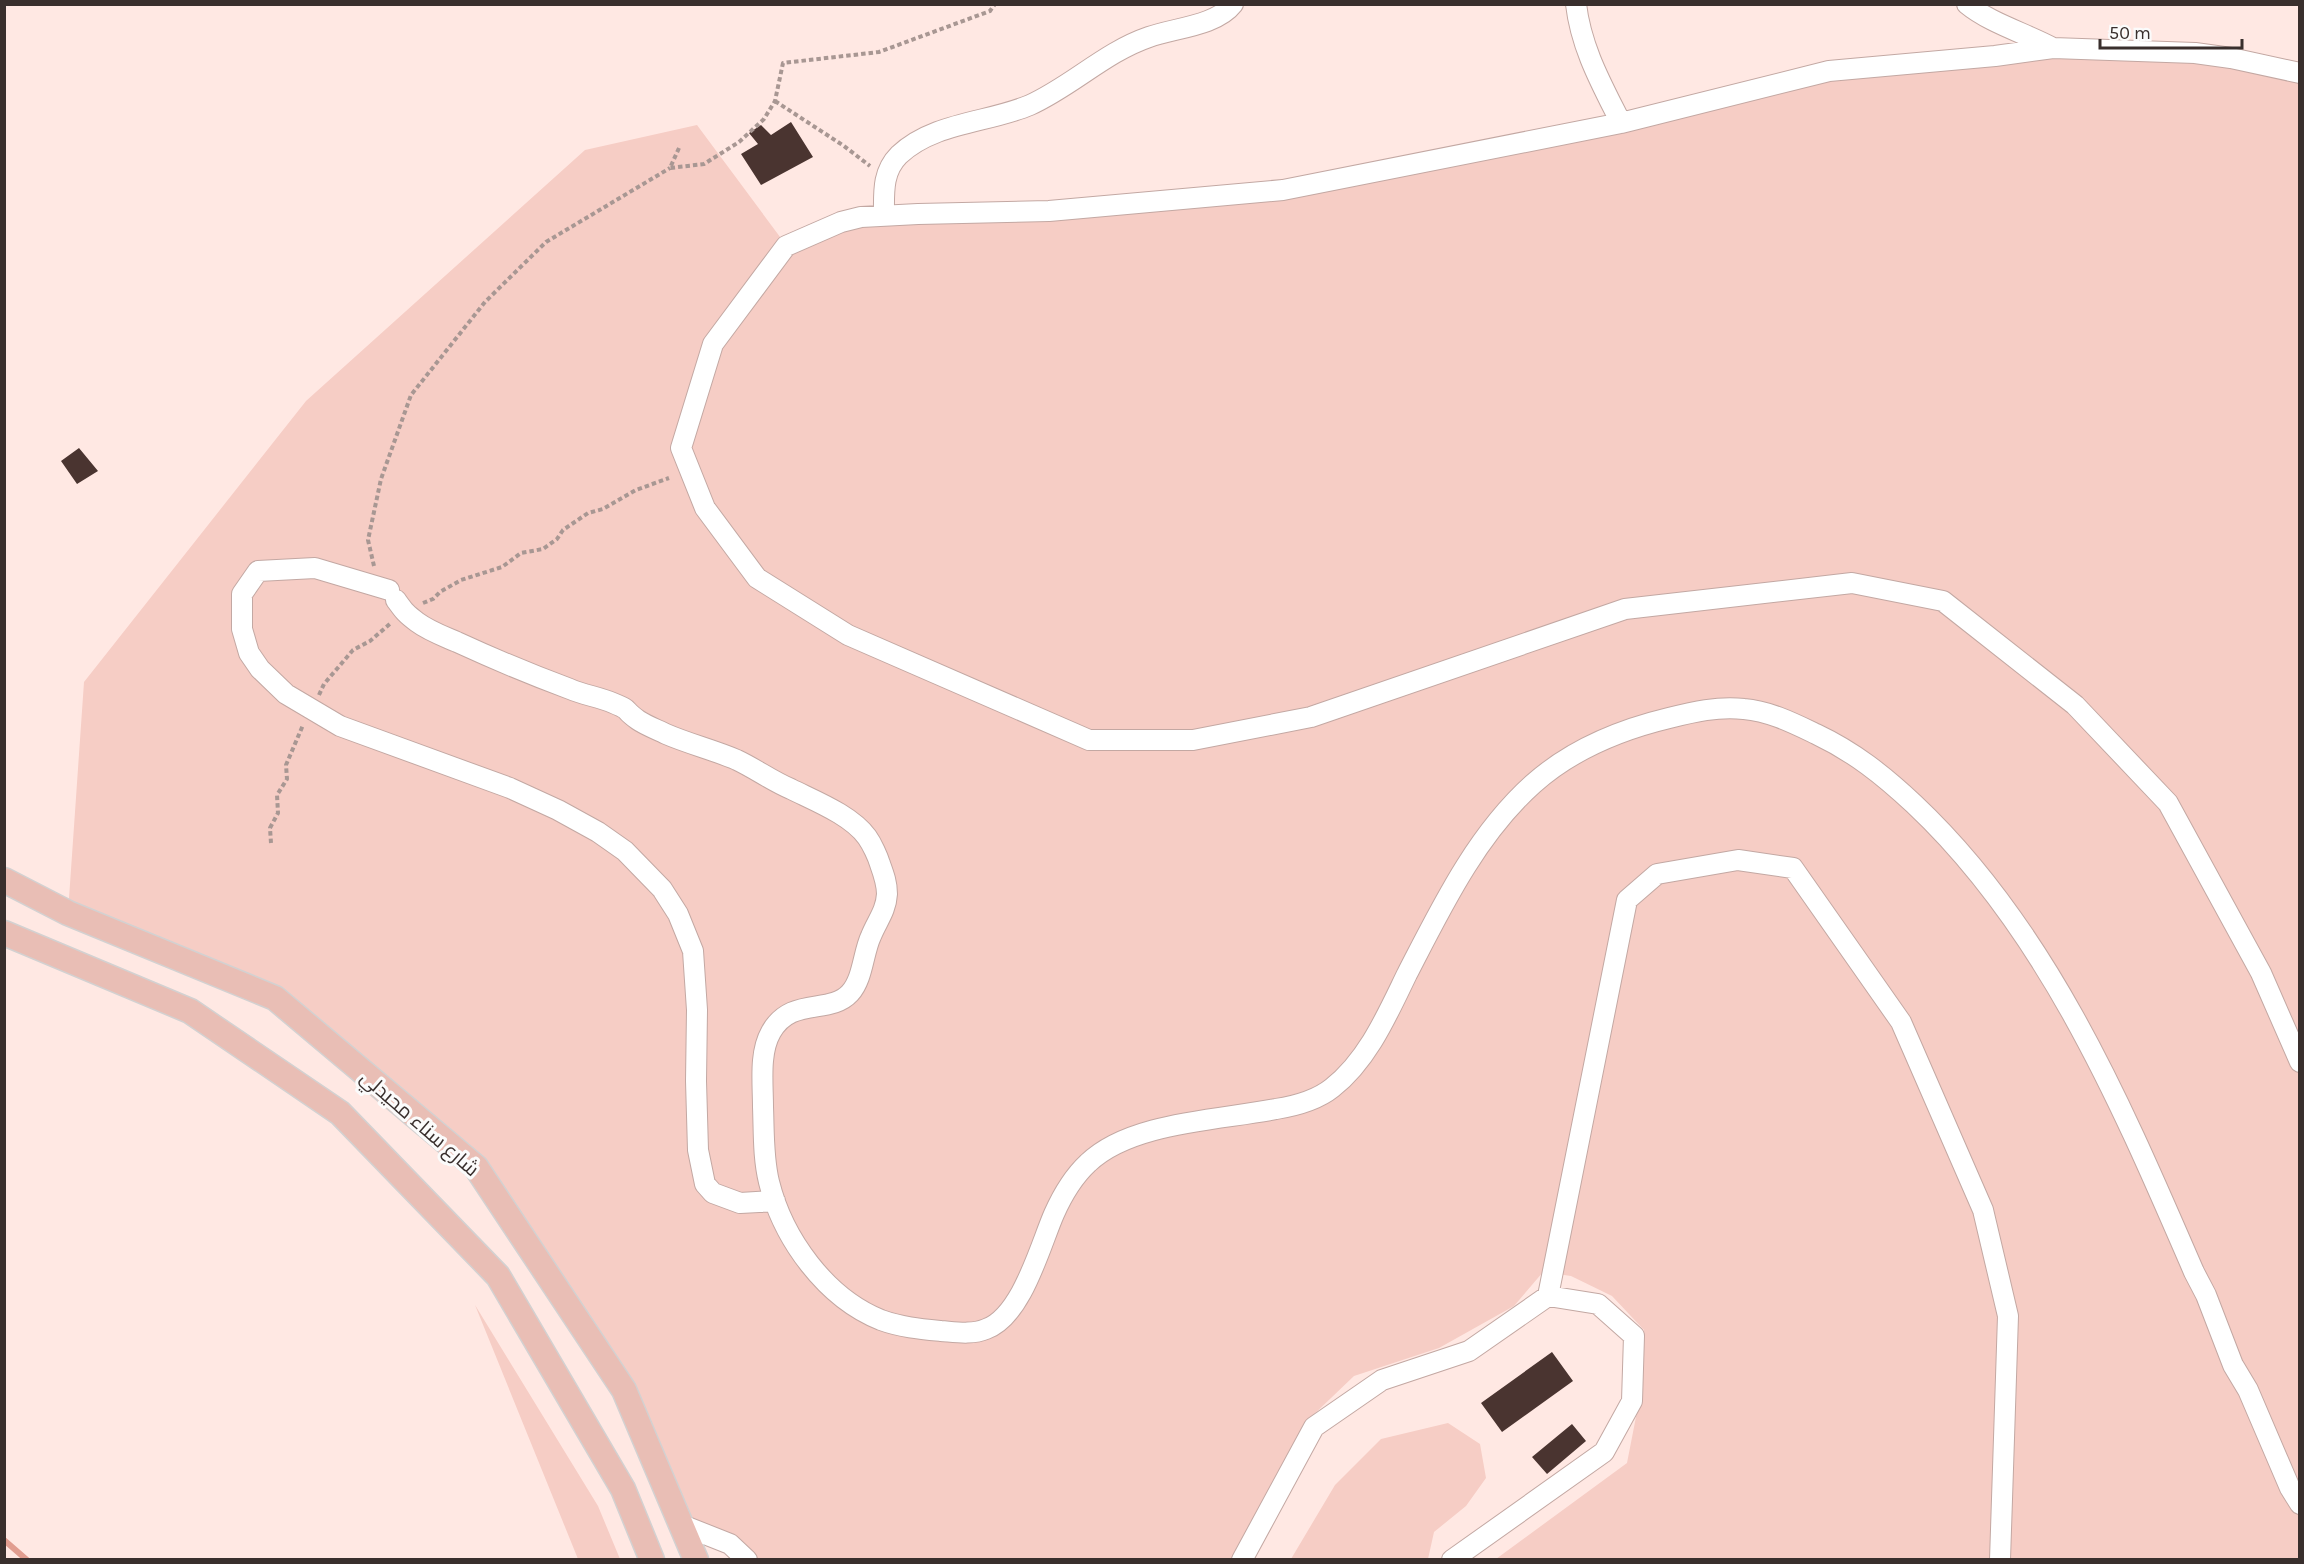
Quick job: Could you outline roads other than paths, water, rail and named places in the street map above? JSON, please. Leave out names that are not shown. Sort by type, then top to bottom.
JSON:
[{"type":"main road","name":"شارع سناء محيدلي","points":[[4,880],[68,913],[275,998],[476,1167],[624,1390],[696,1560]]},
{"type":"main road","points":[[4,933],[190,1011],[340,1113],[498,1276],[623,1489],[652,1560]]},
{"type":"street","points":[[884,215],[885,177],[900,155],[930,136],[1029,105],[1128,45],[1151,36],[1196,25],[1225,13],[1233,4]]},
{"type":"street","points":[[1576,4],[1586,48],[1596,75],[1621,123]]},
{"type":"street","points":[[1967,4],[1980,15],[2053,48]]},
{"type":"street","points":[[2300,73],[2231,58],[2195,53],[2053,48],[1995,56],[1829,71],[1621,123],[1283,190],[1059,210],[884,215],[841,222],[786,246],[713,344],[681,448],[705,508],[757,578],[848,635],[1089,740],[1193,740],[1311,717],[1625,609],[1852,583],[1943,601],[2075,705],[2168,803],[2260,973],[2300,1062]]},
{"type":"street","points":[[775,1201],[740,1203],[713,1193],[705,1184],[698,1150],[697,1010],[693,951],[678,914],[662,889],[625,851],[598,832],[558,810],[510,788],[340,726],[286,694],[260,669],[249,653],[242,629],[242,594],[258,571],[315,568],[397,602],[423,627],[578,693],[609,701],[625,708],[638,720],[656,730],[714,750],[757,770],[787,788],[812,798],[863,830],[886,880],[887,898],[884,911],[869,939],[855,985],[849,995],[841,1000],[796,1009],[774,1026],[767,1040],[763,1059],[768,1177],[775,1201],[793,1238],[826,1282],[850,1303],[875,1318],[898,1325],[952,1332],[978,1332],[991,1328],[1003,1319],[1024,1287],[1057,1206],[1093,1158],[1137,1136],[1184,1123],[1291,1106],[1316,1097],[1332,1088],[1366,1050],[1434,923],[1478,848],[1529,788],[1544,776],[1587,747],[1605,738],[1645,724],[1712,709],[1756,710],[1821,736],[1875,768],[1946,834],[1969,860],[2039,959],[2125,1117],[2206,1295],[2233,1365],[2248,1390],[2290,1488],[2300,1504]]},
{"type":"street","points":[[1242,1560],[1314,1427],[1382,1380],[1469,1351],[1548,1296],[1627,900],[1658,874],[1738,860],[1793,868],[1901,1022],[1983,1210],[2008,1316],[2000,1560]]},
{"type":"street","points":[[1452,1560],[1604,1452],[1632,1401],[1634,1336],[1598,1304],[1548,1296]]},
{"type":"street","points":[[682,1525],[730,1544],[747,1560]]},
{"type":"waterway","points":[[4,1540],[27,1560]]}]
